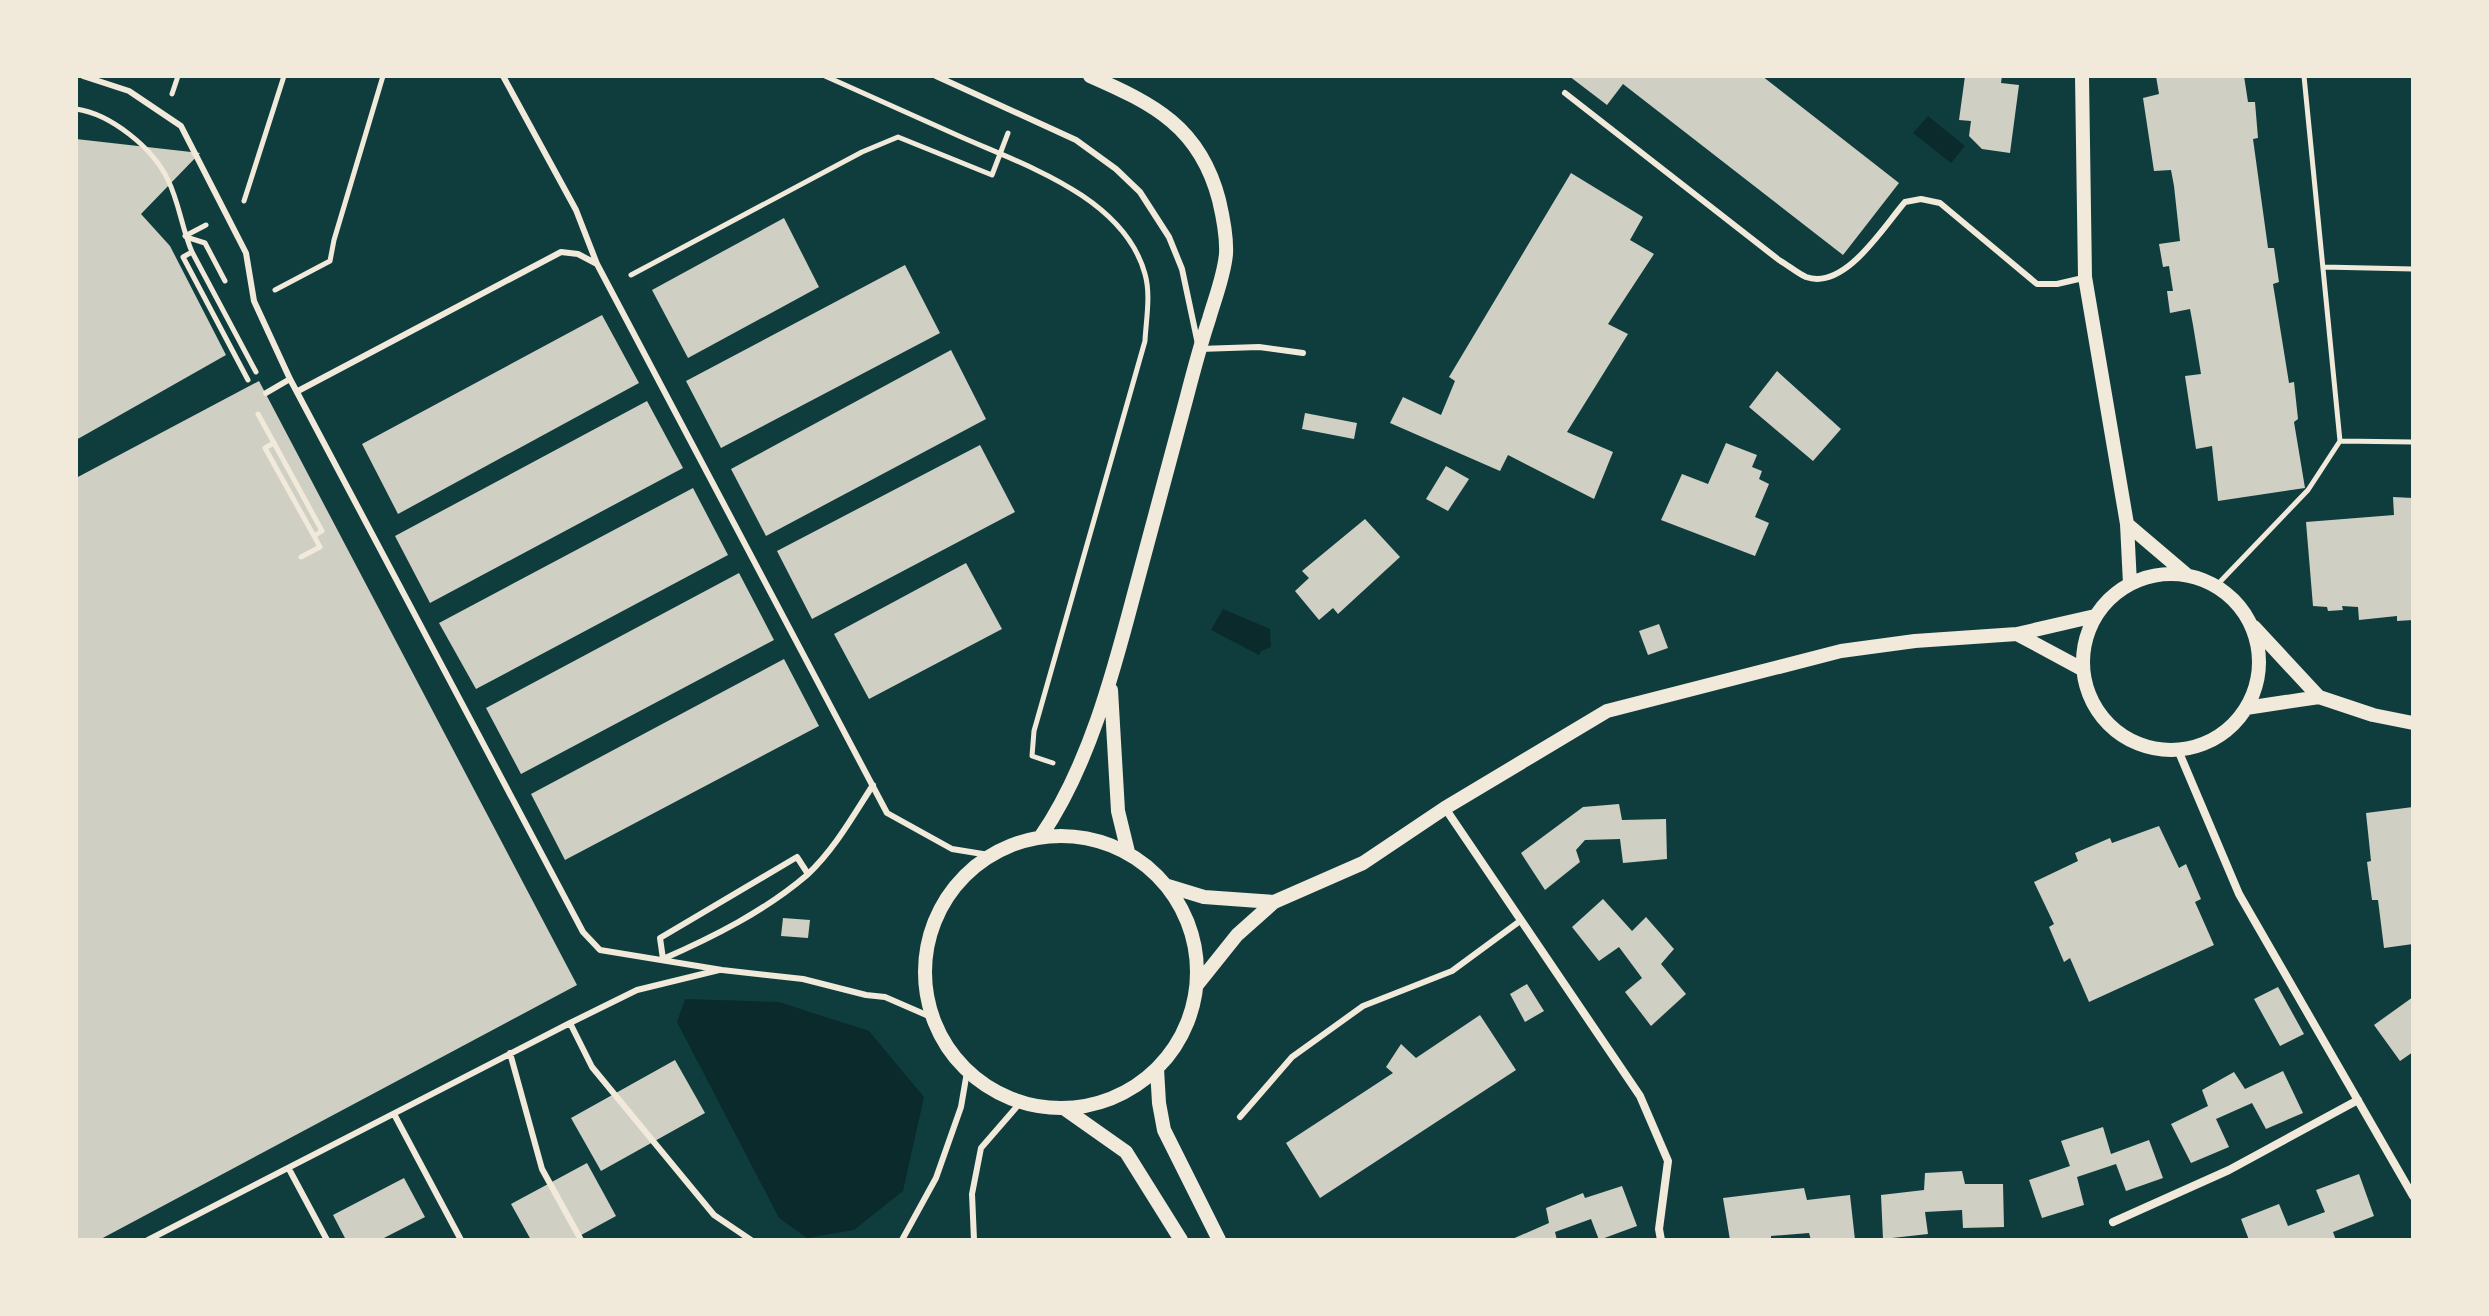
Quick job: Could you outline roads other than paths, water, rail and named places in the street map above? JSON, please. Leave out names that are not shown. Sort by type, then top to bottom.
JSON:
[{"type":"street","points":[[1041,836],[1061,806],[1110,684],[1199,349],[1224,269],[1226,251],[1219,199],[1196,147],[1181,128],[1162,112],[1090,76]]},
{"type":"street","points":[[2082,76],[2085,277],[2127,524],[2130,584]]},
{"type":"street","points":[[2127,524],[2187,575]]},
{"type":"street","points":[[2251,623],[2259,652],[2257,681],[2246,708],[2229,729],[2205,744],[2178,750],[2144,747],[2113,730],[2091,702],[2082,669],[2084,641],[2095,616],[2110,597],[2130,584],[2158,574],[2187,575],[2216,586],[2236,602],[2251,623],[2319,697]]},
{"type":"street","points":[[1197,985],[1237,935],[1274,902],[1363,863],[1445,808],[1607,711],[1841,651],[1915,641],[2017,634],[2095,616]]},
{"type":"street","points":[[2017,634],[2082,669]]},
{"type":"street","points":[[1110,684],[1118,811],[1128,852]]},
{"type":"street","points":[[2246,708],[2319,697],[2373,715],[2413,723]]},
{"type":"street","points":[[2178,750],[2239,894],[2413,1196]]},
{"type":"street","points":[[1445,808],[1640,1096],[1668,1161],[1659,1229],[1661,1240]]},
{"type":"street","points":[[1041,836],[1086,837],[1128,852],[1150,867],[1168,886],[1186,916],[1196,950],[1197,985],[1190,1016],[1177,1044],[1157,1069],[1121,1094],[1065,1109],[1020,1103],[992,1091],[967,1072],[946,1047],[931,1017],[924,981],[926,944],[939,909],[960,879],[989,855],[1014,843],[1041,836]]},
{"type":"street","points":[[1168,886],[1204,897],[1274,902]]},
{"type":"street","points":[[1157,1069],[1164,1130],[1219,1240]]},
{"type":"street","points":[[2113,1222],[2229,1170],[2358,1100]]},
{"type":"street","points":[[1065,1109],[1126,1152],[1181,1240]]},
{"type":"lane","points":[[83,76],[129,91],[181,126],[246,253],[254,301],[290,379],[583,932],[600,950],[722,970],[803,979],[885,997],[931,1017]]},
{"type":"lane","points":[[503,76],[576,210],[597,264],[887,813],[952,849],[989,855]]},
{"type":"lane","points":[[936,76],[1076,140],[1116,169],[1140,192],[1174,248],[1182,269],[1199,349],[1259,347],[1303,353]]},
{"type":"lane","points":[[1565,93],[1779,260],[1808,278],[1829,277],[1854,264],[1905,202],[1921,199],[1940,203],[2037,284],[2057,284],[2085,277]]},
{"type":"lane","points":[[298,391],[561,252],[578,254],[597,264]]},
{"type":"lane","points":[[266,393],[290,379]]},
{"type":"lane","points":[[663,959],[710,938],[808,874],[843,834],[873,785]]},
{"type":"lane","points":[[663,959],[660,938],[687,921],[797,857],[808,874]]},
{"type":"lane","points":[[1240,1117],[1292,1057],[1363,1006],[1452,971],[1520,921]]},
{"type":"lane","points":[[148,1240],[637,990],[722,970]]},
{"type":"lane","points":[[570,1023],[592,1067],[714,1215],[751,1240]]},
{"type":"lane","points":[[510,1053],[542,1169],[581,1240]]},
{"type":"lane","points":[[902,1240],[936,1178],[961,1107],[967,1072]]},
{"type":"lane","points":[[974,1240],[972,1194],[981,1148],[1020,1103]]},
{"type":"lane","points":[[394,1114],[461,1240]]},
{"type":"lane","points":[[289,1169],[327,1240]]},
{"type":"water","points":[[1928,116],[1965,146],[1951,163],[1913,133]]},
{"type":"water","points":[[1223,609],[1270,629],[1271,647],[1259,655],[1211,630]]},
{"type":"water","points":[[685,999],[779,1002],[869,1031],[924,1097],[903,1191],[854,1230],[807,1238],[779,1218],[677,1022]]}]
